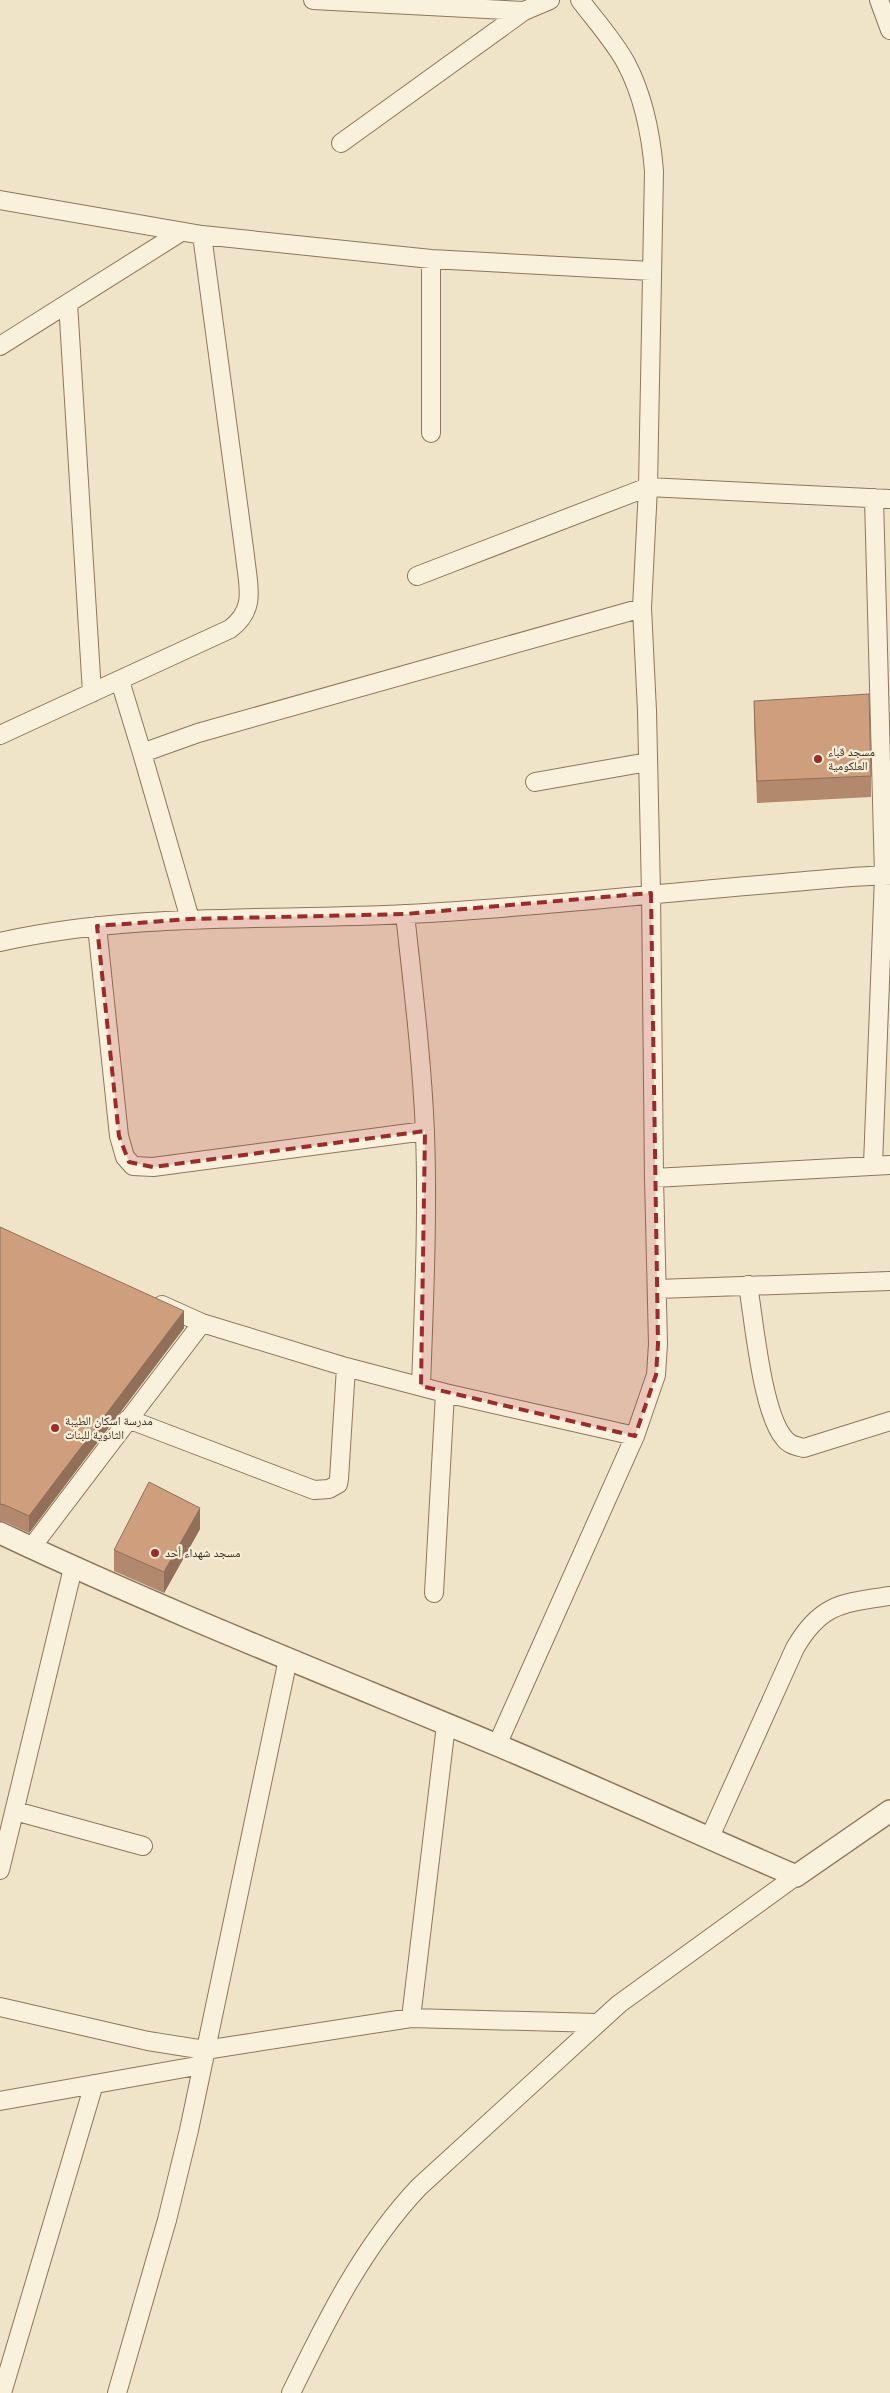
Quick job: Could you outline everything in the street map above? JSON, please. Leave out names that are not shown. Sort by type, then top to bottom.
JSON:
[{"type":"street","points":[[313,0],[524,11]]},
{"type":"street","points":[[341,143],[524,11],[550,0]]},
{"type":"street","points":[[497,1745],[635,1436],[656,1375],[658,1344],[651,893],[642,608],[648,487],[654,172],[651,138],[637,87],[625,62],[580,0]]},
{"type":"street","points":[[879,0],[890,30]]},
{"type":"street","points":[[0,200],[202,235],[431,259],[651,270]]},
{"type":"street","points":[[0,346],[181,232]]},
{"type":"street","points":[[0,735],[230,629],[245,615],[248,603],[245,556],[202,235]]},
{"type":"street","points":[[431,259],[431,433]]},
{"type":"street","points":[[68,303],[92,693]]},
{"type":"street","points":[[417,576],[648,487],[882,499],[887,875],[881,1165],[654,1178]]},
{"type":"street","points":[[142,753],[198,733],[642,608]]},
{"type":"street","points":[[120,681],[190,919]]},
{"type":"street","points":[[535,782],[648,762]]},
{"type":"street","points":[[0,942],[44,932],[97,926],[190,919],[405,914],[503,908],[651,893],[887,875]]},
{"type":"street","points":[[405,914],[425,1131],[426,1209],[421,1386]]},
{"type":"street","points":[[97,926],[119,1136],[125,1157],[133,1166],[152,1167],[425,1131]]},
{"type":"street","points":[[657,1289],[890,1281]]},
{"type":"street","points":[[748,1285],[761,1368],[773,1420],[784,1438],[792,1446],[804,1448],[890,1421]]},
{"type":"street","points":[[149,1299],[202,1323],[346,1367],[445,1393],[635,1436]]},
{"type":"street","points":[[31,1548],[202,1323]]},
{"type":"street","points":[[128,1419],[314,1490],[329,1489],[338,1484],[339,1479],[346,1367]]},
{"type":"street","points":[[434,1592],[445,1393]]},
{"type":"street","points":[[0,1533],[73,1568],[497,1745],[796,1876]]},
{"type":"street","points":[[0,1870],[73,1568]]},
{"type":"street","points":[[708,1838],[795,1648],[807,1628],[822,1614],[839,1606],[890,1596]]},
{"type":"street","points":[[118,2393],[168,2220],[189,2130],[288,1659]]},
{"type":"street","points":[[411,2018],[446,1725]]},
{"type":"street","points":[[15,1811],[143,1846]]},
{"type":"street","points":[[291,2393],[355,2270],[410,2196],[598,2023],[638,1989],[890,1811]]},
{"type":"street","points":[[0,2007],[148,2041],[203,2058]]},
{"type":"street","points":[[0,2101],[94,2084],[203,2058],[411,2018],[598,2023]]},
{"type":"street","points":[[2,2393],[94,2084]]},
{"type":"highlighted area","points":[[651,893],[658,1344],[656,1375],[635,1436],[421,1386],[425,1131],[153,1167],[129,1162],[119,1136],[97,926],[190,919],[405,914]]},
{"type":"building","name":"مسجد قباء العلكومية","points":[[869,694],[871,776],[757,781],[754,701]]},
{"type":"building","name":"مدرسة اسكان الطيبة الثانوية للبنات","points":[[0,1227],[184,1311],[29,1516],[0,1504]]},
{"type":"building","points":[[149,1482],[200,1508],[164,1572],[114,1550]]},
{"type":"place","name":"مسجد قباء العلكومية","points":[[818,759]]},
{"type":"place","name":"مدرسة اسكان الطيبة الثانوية للبنات","points":[[55,1428]]},
{"type":"place","name":"مسجد شهداء أحد","points":[[155,1553]]}]
